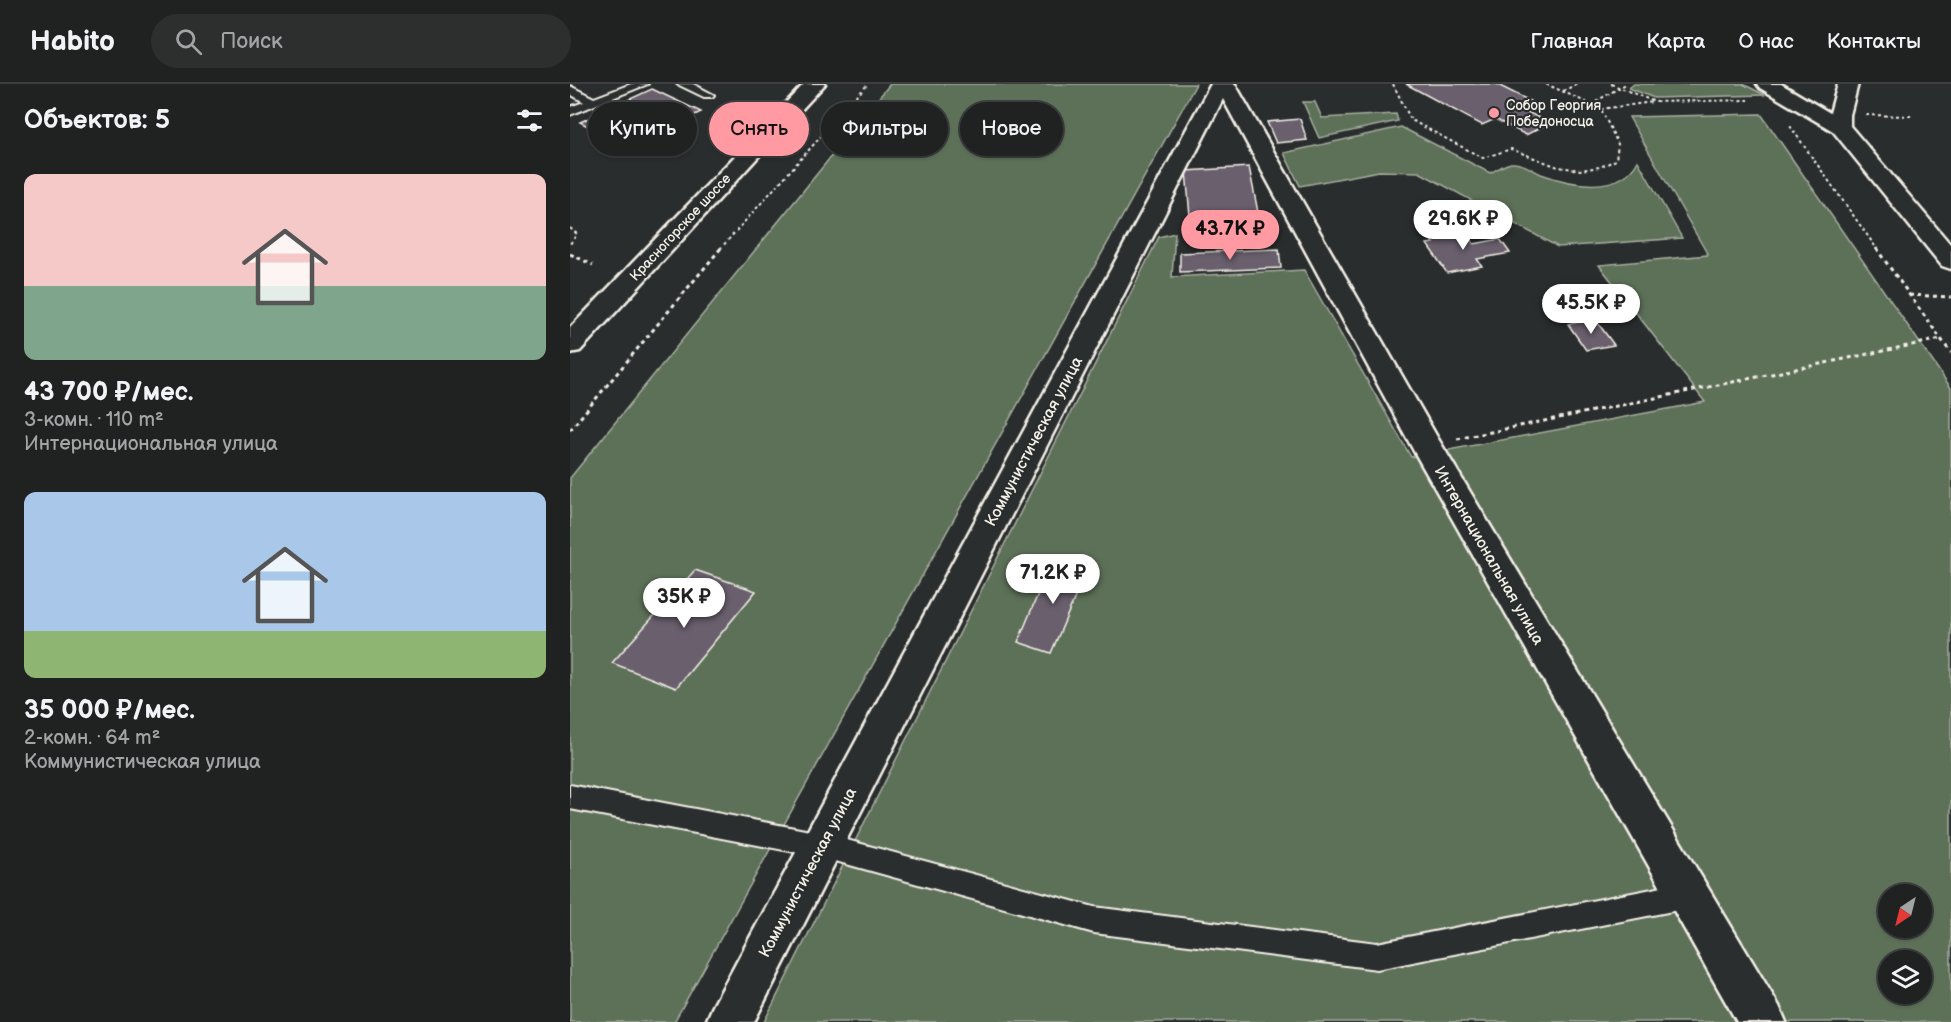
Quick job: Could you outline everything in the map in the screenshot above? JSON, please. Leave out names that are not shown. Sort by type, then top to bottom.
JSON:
[{"type":"street","name":"Красногорское шоссе","points":[[570,344],[815,84]]},
{"type":"street","name":"Интернациональная улица","points":[[1223,84],[1426,445],[1763,1022]]},
{"type":"street","name":"Коммунистическая улица","points":[[729,1022],[1223,84]]},
{"type":"street","points":[[1840,127],[1840,115],[1848,84]]},
{"type":"street","points":[[1762,92],[1840,127],[1951,261]]},
{"type":"lane","points":[[570,89],[593,102],[642,84]]},
{"type":"lane","points":[[683,84],[708,94]]},
{"type":"lane","points":[[570,111],[588,104]]},
{"type":"lane","points":[[570,797],[821,845],[1094,920],[1377,956],[1688,895]]},
{"type":"path","points":[[570,430],[748,216],[868,84]]},
{"type":"path","points":[[1393,84],[1411,120],[1483,158],[1511,149],[1558,167],[1581,170],[1600,168],[1616,160],[1620,147],[1616,134],[1603,122],[1601,109]]},
{"type":"path","points":[[1546,84],[1601,109],[1762,92]]},
{"type":"path","points":[[1552,87],[1556,84]]},
{"type":"path","points":[[1563,92],[1577,84]]},
{"type":"path","points":[[1611,84],[1655,102]]},
{"type":"path","points":[[1591,104],[1626,84]]},
{"type":"path","points":[[1789,124],[1951,353]]},
{"type":"path","points":[[570,228],[578,234],[570,244]]},
{"type":"path","points":[[570,254],[593,265]]},
{"type":"path","points":[[1909,296],[1951,297]]},
{"type":"path","points":[[1426,445],[1941,339]]},
{"type":"green space","points":[[890,84],[1196,84],[674,1022],[570,1022],[570,478],[832,156],[948,156],[948,102],[875,102]]},
{"type":"green space","points":[[1634,84],[1743,84],[1765,95],[1654,98],[1629,88]]},
{"type":"green space","points":[[1303,102],[1315,102],[1322,118],[1396,114],[1398,121],[1319,138]]},
{"type":"green space","points":[[1761,114],[1951,388],[1951,1022],[764,1022],[1159,237],[1175,233],[1172,277],[1304,270],[1411,457],[1705,402],[1599,265],[1708,255],[1629,117]]},
{"type":"green space","points":[[1401,127],[1490,173],[1515,163],[1566,181],[1580,184],[1607,183],[1630,172],[1638,161],[1682,238],[1558,247],[1419,172],[1379,171],[1300,186],[1284,153]]},
{"type":"building","name":"Собор Георгия Победоносца","points":[[1406,84],[1496,84],[1530,101],[1518,107],[1549,123],[1526,135],[1495,119],[1482,125]]},
{"type":"building","points":[[652,89],[680,102],[624,102]]},
{"type":"building","points":[[588,118],[588,126],[580,122]]},
{"type":"building","points":[[1300,119],[1307,140],[1276,143],[1267,122]]},
{"type":"building","points":[[1249,167],[1258,212],[1190,216],[1186,171]]},
{"type":"building","points":[[1464,231],[1474,244],[1500,239],[1510,253],[1477,259],[1482,266],[1447,273],[1427,244],[1433,243],[1430,237]]},
{"type":"building","points":[[1279,249],[1281,268],[1180,272],[1180,253]]},
{"type":"building","points":[[1595,319],[1614,345],[1586,350],[1568,324]]},
{"type":"building","points":[[1053,558],[1088,567],[1051,653],[1018,642]]},
{"type":"building","points":[[695,570],[756,591],[676,688],[612,663]]},
{"type":"place","name":"Собор Георгия Победоносца","points":[[1494,113]]}]
